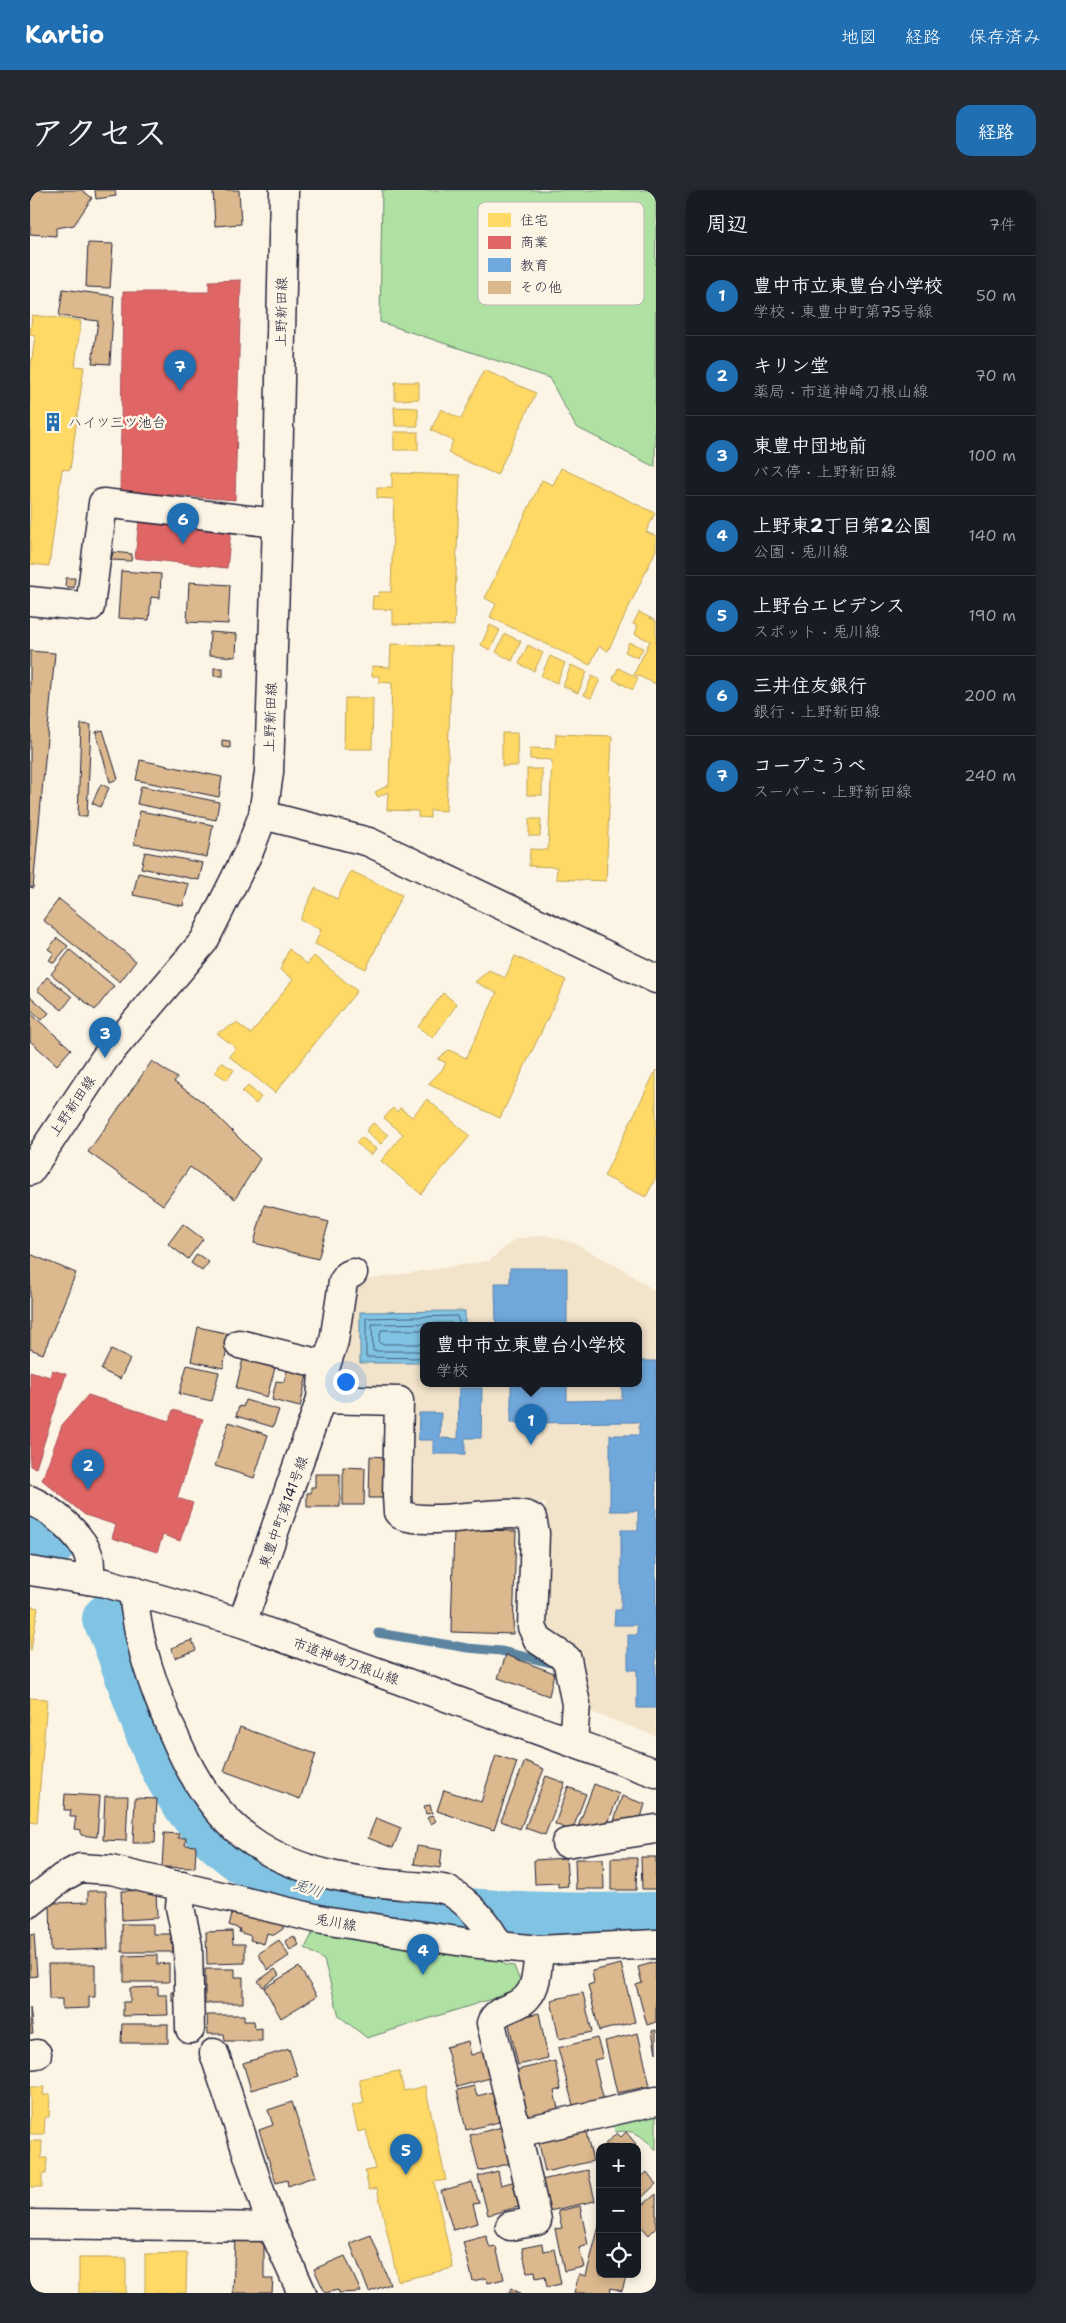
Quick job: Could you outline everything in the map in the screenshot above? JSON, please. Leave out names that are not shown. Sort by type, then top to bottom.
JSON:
[{"type":"street","name":"上野新田線","points":[[30,1171],[105,1058],[204,941],[250,849],[263,816],[269,772],[277,523],[284,190]]},
{"type":"street","points":[[30,602],[90,607],[103,503],[277,523]]},
{"type":"street","points":[[263,816],[369,842],[656,978]]},
{"type":"street","name":"東豊中町第141号線","points":[[242,1624],[321,1399],[326,1365],[334,1341],[344,1279],[353,1273]]},
{"type":"street","points":[[239,1344],[326,1365]]},
{"type":"street","points":[[321,1399],[398,1401],[397,1496],[398,1512],[400,1515],[414,1518],[456,1519],[518,1513],[532,1518],[535,1533],[532,1627],[538,1640],[567,1659],[576,1704],[573,1742]]},
{"type":"street","points":[[30,1500],[46,1507],[83,1544],[91,1564],[89,1580]]},
{"type":"street","name":"市道神崎刀根山線","points":[[30,1571],[89,1580],[133,1590],[242,1624],[656,1773]]},
{"type":"street","points":[[133,1590],[140,1646],[172,1732],[197,1783],[209,1801],[230,1823],[266,1851],[300,1866],[342,1877],[441,1888],[453,1894],[483,1921],[493,1934],[498,1946]]},
{"type":"street","points":[[566,1842],[656,1829]]},
{"type":"street","name":"兎川線","points":[[30,1903],[63,1877],[80,1868],[110,1870],[332,1922],[498,1946],[540,1950],[656,1944]]},
{"type":"street","points":[[182,1886],[180,1907],[188,1946],[190,2029]]},
{"type":"street","points":[[510,2226],[537,2221],[491,2023],[499,2013],[520,2005],[530,1995],[535,1981],[540,1950]]},
{"type":"street","points":[[214,2052],[272,2227],[302,2293]]},
{"type":"street","points":[[517,2133],[656,2101]]},
{"type":"street","points":[[30,2224],[272,2227]]},
{"type":"shaded area","points":[[545,1235],[574,1243],[624,1270],[656,1292],[656,1736],[588,1711],[575,1647],[543,1630],[546,1503],[454,1507],[412,1506],[405,1498],[407,1393],[339,1391],[332,1382],[349,1290],[363,1280],[489,1261],[515,1239]]},
{"type":"green space","points":[[382,190],[656,190],[655,467],[576,427],[549,378],[380,322]]},
{"type":"green space","points":[[316,1926],[494,1956],[506,1965],[514,1966],[521,1984],[517,1991],[367,2038],[339,2016],[324,1960],[305,1948]]},
{"type":"green space","points":[[656,2112],[656,2150],[634,2133],[615,2132],[613,2122]]},
{"type":"water","points":[[465,1311],[465,1322],[420,1322],[420,1363],[360,1363],[360,1312]]},
{"type":"building: 住宅","name":"ハイツ三ツ池台","points":[[32,315],[81,321],[75,366],[84,367],[70,470],[62,469],[49,566],[30,564],[30,374],[35,336],[30,335]]},
{"type":"building: 住宅","points":[[484,370],[536,393],[497,475],[448,453],[453,441],[431,430],[441,409],[461,419]]},
{"type":"building: 住宅","points":[[395,382],[419,382],[419,399],[395,400]]},
{"type":"building: 住宅","points":[[394,407],[418,408],[418,426],[395,426]]},
{"type":"building: 住宅","points":[[394,432],[418,432],[418,450],[394,450]]},
{"type":"building: 住宅","points":[[561,468],[655,513],[646,532],[656,536],[656,550],[608,651],[599,646],[590,665],[490,617],[496,604],[485,598],[542,480],[553,485]]},
{"type":"building: 住宅","points":[[392,473],[460,475],[454,626],[393,624],[393,610],[372,609],[373,596],[379,596],[379,592],[391,592],[394,499],[377,498],[377,488],[392,488]]},
{"type":"building: 住宅","points":[[639,612],[656,621],[656,684],[634,674],[650,641],[635,634],[638,626],[633,624]]},
{"type":"building: 住宅","points":[[490,625],[500,630],[490,650],[481,645]]},
{"type":"building: 住宅","points":[[505,634],[521,641],[512,661],[496,652]]},
{"type":"building: 住宅","points":[[629,642],[643,648],[638,658],[625,652]]},
{"type":"building: 住宅","points":[[391,644],[452,646],[446,811],[430,810],[430,818],[418,817],[418,811],[387,810],[388,792],[378,797],[375,792],[389,785],[392,683],[379,682],[379,676],[372,676],[372,666],[390,667]]},
{"type":"building: 住宅","points":[[528,645],[543,653],[534,671],[519,664]]},
{"type":"building: 住宅","points":[[550,656],[565,663],[557,683],[541,676]]},
{"type":"building: 住宅","points":[[571,665],[587,672],[578,693],[563,686]]},
{"type":"building: 住宅","points":[[618,668],[638,678],[633,690],[613,679]]},
{"type":"building: 住宅","points":[[592,676],[600,680],[591,698],[584,695]]},
{"type":"building: 住宅","points":[[345,698],[373,698],[372,749],[344,749]]},
{"type":"building: 住宅","points":[[502,733],[517,733],[518,766],[502,766]]},
{"type":"building: 住宅","points":[[556,734],[612,736],[606,881],[556,879],[557,867],[529,866],[530,849],[548,850],[552,760],[530,759],[530,748],[555,749]]},
{"type":"building: 住宅","points":[[527,769],[542,769],[542,795],[527,795]]},
{"type":"building: 住宅","points":[[529,819],[541,819],[540,836],[529,836]]},
{"type":"building: 住宅","points":[[351,871],[402,895],[366,969],[315,944],[321,930],[300,920],[315,888],[337,899]]},
{"type":"building: 住宅","points":[[289,949],[307,964],[314,956],[357,991],[275,1093],[229,1056],[236,1048],[217,1033],[237,1023],[251,1034],[293,979],[280,970]]},
{"type":"building: 住宅","points":[[515,956],[566,980],[500,1118],[428,1084],[442,1070],[446,1063],[438,1059],[449,1050],[466,1058],[497,993],[475,982],[489,970],[505,978]]},
{"type":"building: 住宅","points":[[443,993],[457,1004],[433,1038],[418,1027]]},
{"type":"building: 住宅","points":[[221,1062],[234,1070],[227,1080],[215,1072]]},
{"type":"building: 住宅","points":[[656,1070],[656,1177],[646,1197],[604,1176]]},
{"type":"building: 住宅","points":[[248,1086],[261,1097],[256,1104],[242,1092]]},
{"type":"building: 住宅","points":[[427,1099],[470,1136],[421,1194],[381,1161],[403,1134],[384,1118],[393,1108],[397,1112],[400,1108],[412,1117]]},
{"type":"building: 住宅","points":[[373,1123],[388,1135],[381,1144],[366,1131]]},
{"type":"building: 住宅","points":[[361,1137],[376,1149],[371,1155],[356,1143]]},
{"type":"building: 住宅","points":[[30,1606],[38,1608],[31,1650],[30,1650]]},
{"type":"building: 住宅","points":[[30,1698],[47,1699],[37,1823],[30,1822]]},
{"type":"building: 住宅","points":[[399,2071],[404,2091],[425,2086],[446,2180],[434,2182],[453,2268],[398,2281],[377,2188],[369,2190],[365,2171],[375,2169],[366,2130],[358,2132],[352,2106],[364,2103],[359,2079]]},
{"type":"building: 住宅","points":[[30,2087],[44,2087],[43,2095],[50,2095],[49,2117],[45,2117],[44,2134],[30,2134]]},
{"type":"building: 住宅","points":[[30,2141],[42,2141],[41,2158],[47,2158],[46,2174],[42,2174],[42,2187],[30,2187]]},
{"type":"building: 住宅","points":[[187,2253],[186,2293],[145,2293],[145,2254]]},
{"type":"building: 住宅","points":[[79,2258],[126,2258],[126,2293],[79,2293]]},
{"type":"building: 商業","points":[[241,280],[235,500],[120,491],[123,292],[209,292],[209,281]]},
{"type":"building: 商業","points":[[139,521],[231,531],[227,568],[135,558]]},
{"type":"building: 商業","points":[[52,1370],[66,1374],[36,1468],[30,1466],[30,1371],[50,1377]]},
{"type":"building: 商業","points":[[88,1395],[169,1421],[173,1410],[203,1419],[177,1498],[193,1503],[180,1541],[163,1535],[157,1552],[112,1538],[116,1525],[85,1515],[42,1480],[62,1425]]},
{"type":"building: 教育","points":[[510,1268],[567,1268],[567,1322],[496,1322],[495,1283],[510,1283]]},
{"type":"building: 教育","points":[[642,1361],[656,1361],[656,1708],[637,1708],[637,1670],[628,1670],[628,1635],[637,1635],[637,1625],[614,1625],[615,1610],[621,1610],[621,1530],[638,1530],[638,1511],[610,1511],[610,1435],[639,1435],[639,1422],[511,1423],[511,1387],[567,1387],[567,1401],[622,1400],[622,1387],[642,1387]]},
{"type":"building: 教育","points":[[459,1388],[482,1388],[481,1438],[465,1438],[465,1454],[433,1454],[433,1440],[418,1440],[419,1413],[441,1413],[440,1438],[458,1439]]},
{"type":"building: その他","points":[[30,190],[82,190],[92,198],[74,225],[56,228],[56,236],[30,234]]},
{"type":"building: その他","points":[[95,190],[115,190],[116,196],[96,199]]},
{"type":"building: その他","points":[[213,190],[239,190],[241,224],[215,226]]},
{"type":"building: その他","points":[[88,243],[113,244],[110,288],[86,287]]},
{"type":"building: その他","points":[[63,289],[114,296],[110,364],[92,363],[98,321],[59,316]]},
{"type":"building: その他","points":[[113,552],[132,554],[131,561],[111,560]]},
{"type":"building: その他","points":[[121,571],[161,574],[160,598],[151,597],[149,620],[118,618]]},
{"type":"building: その他","points":[[66,578],[75,578],[74,588],[65,586]]},
{"type":"building: その他","points":[[189,582],[230,585],[228,624],[187,622]]},
{"type":"building: その他","points":[[210,632],[237,634],[236,657],[209,655]]},
{"type":"building: その他","points":[[30,651],[55,653],[33,888],[30,887]]},
{"type":"building: その他","points":[[214,668],[223,668],[223,676],[214,676]]},
{"type":"building: その他","points":[[81,724],[91,725],[87,816],[78,816]]},
{"type":"building: その他","points":[[103,730],[118,779],[110,782],[96,732]]},
{"type":"building: その他","points":[[222,740],[230,741],[230,748],[222,747]]},
{"type":"building: その他","points":[[140,760],[222,777],[219,797],[136,780]]},
{"type":"building: その他","points":[[101,784],[109,788],[100,807],[92,803]]},
{"type":"building: その他","points":[[141,786],[219,802],[216,820],[137,804]]},
{"type":"building: その他","points":[[140,811],[213,825],[207,857],[134,844]]},
{"type":"building: その他","points":[[145,852],[203,863],[199,880],[141,868]]},
{"type":"building: その他","points":[[138,873],[189,884],[183,906],[133,895]]},
{"type":"building: その他","points":[[59,899],[136,961],[120,982],[43,920]]},
{"type":"building: その他","points":[[57,938],[68,946],[54,963],[49,960],[54,953],[48,949]]},
{"type":"building: その他","points":[[70,950],[114,986],[95,1010],[51,974]]},
{"type":"building: その他","points":[[47,977],[72,997],[62,1010],[37,990]]},
{"type":"building: その他","points":[[30,996],[49,1013],[42,1020],[30,1009]]},
{"type":"building: その他","points":[[30,1013],[71,1049],[57,1065],[30,1041]]},
{"type":"building: その他","points":[[152,1061],[177,1078],[174,1082],[203,1102],[260,1159],[235,1199],[190,1167],[163,1205],[88,1152]]},
{"type":"building: その他","points":[[264,1205],[329,1222],[318,1259],[254,1243]]},
{"type":"building: その他","points":[[183,1224],[203,1239],[188,1259],[168,1244]]},
{"type":"building: その他","points":[[30,1254],[76,1273],[43,1354],[30,1349]]},
{"type":"building: その他","points":[[197,1254],[209,1262],[202,1271],[191,1263]]},
{"type":"building: その他","points":[[198,1327],[230,1334],[223,1368],[191,1361]]},
{"type":"building: その他","points":[[111,1350],[130,1359],[120,1379],[101,1370]]},
{"type":"building: その他","points":[[243,1359],[275,1368],[267,1397],[236,1388]]},
{"type":"building: その他","points":[[187,1365],[219,1372],[212,1401],[179,1394]]},
{"type":"building: その他","points":[[288,1365],[308,1370],[300,1407],[272,1400],[276,1381],[284,1382]]},
{"type":"building: その他","points":[[245,1400],[279,1410],[273,1427],[236,1416],[239,1406],[243,1407]]},
{"type":"building: その他","points":[[229,1422],[268,1435],[254,1478],[215,1466]]},
{"type":"building: その他","points":[[370,1456],[386,1457],[385,1498],[369,1498]]},
{"type":"building: その他","points":[[343,1467],[365,1468],[364,1505],[343,1505]]},
{"type":"building: その他","points":[[315,1474],[340,1474],[340,1507],[307,1507],[307,1493],[311,1493],[311,1487],[315,1487]]},
{"type":"building: その他","points":[[454,1529],[516,1531],[513,1634],[451,1632]]},
{"type":"building: その他","points":[[192,1640],[196,1650],[175,1658],[171,1648]]},
{"type":"building: その他","points":[[506,1655],[554,1673],[549,1696],[498,1678]]},
{"type":"building: その他","points":[[240,1727],[316,1754],[300,1799],[224,1771]]},
{"type":"building: その他","points":[[496,1755],[517,1762],[494,1830],[437,1811],[444,1790],[481,1802]]},
{"type":"building: その他","points":[[525,1761],[544,1769],[520,1829],[501,1821]]},
{"type":"building: その他","points":[[546,1776],[565,1783],[545,1835],[525,1828]]},
{"type":"building: その他","points":[[594,1784],[619,1794],[605,1831],[578,1827]]},
{"type":"building: その他","points":[[568,1787],[586,1794],[572,1831],[555,1824]]},
{"type":"building: その他","points":[[65,1794],[100,1796],[97,1837],[81,1835],[81,1830],[74,1829],[76,1817],[70,1817],[71,1810],[64,1810]]},
{"type":"building: その他","points":[[105,1796],[128,1796],[126,1841],[103,1840]]},
{"type":"building: その他","points":[[622,1796],[645,1804],[640,1821],[625,1825],[614,1821]]},
{"type":"building: その他","points":[[135,1798],[157,1799],[155,1843],[133,1843]]},
{"type":"building: その他","points":[[430,1805],[432,1813],[426,1814],[424,1806]]},
{"type":"building: その他","points":[[432,1815],[436,1821],[431,1824],[427,1818]]},
{"type":"building: その他","points":[[376,1818],[401,1828],[393,1848],[368,1838]]},
{"type":"building: その他","points":[[164,1833],[179,1834],[178,1838],[186,1838],[185,1845],[196,1846],[195,1868],[162,1867]]},
{"type":"building: その他","points":[[417,1846],[442,1850],[440,1868],[414,1864]]},
{"type":"building: その他","points":[[641,1857],[656,1857],[656,1889],[642,1889]]},
{"type":"building: その他","points":[[566,1858],[568,1886],[558,1887],[558,1883],[535,1884],[534,1860]]},
{"type":"building: その他","points":[[611,1858],[637,1858],[636,1890],[611,1890]]},
{"type":"building: その他","points":[[575,1859],[603,1859],[604,1889],[576,1889]]},
{"type":"building: その他","points":[[156,1890],[157,1918],[122,1920],[121,1891]]},
{"type":"building: その他","points":[[88,1891],[106,1891],[108,1949],[51,1951],[50,1903],[88,1902]]},
{"type":"building: その他","points":[[234,1907],[283,1921],[283,1929],[274,1935],[267,1933],[264,1944],[250,1940],[251,1936],[239,1932],[240,1929],[229,1925]]},
{"type":"building: その他","points":[[122,1924],[153,1924],[153,1934],[173,1934],[173,1952],[122,1952]]},
{"type":"building: その他","points":[[232,1931],[233,1944],[245,1944],[245,1963],[207,1964],[206,1932]]},
{"type":"building: その他","points":[[34,1934],[37,1976],[30,1977],[30,1935]]},
{"type":"building: その他","points":[[294,1936],[299,1945],[290,1950],[285,1941]]},
{"type":"building: その他","points":[[279,1940],[289,1956],[268,1970],[258,1954]]},
{"type":"building: その他","points":[[157,1955],[157,1964],[169,1963],[169,1982],[124,1982],[124,1956]]},
{"type":"building: その他","points":[[656,1962],[656,2022],[647,2025],[636,1985],[642,1983],[638,1967]]},
{"type":"building: その他","points":[[48,1964],[95,1964],[95,1997],[89,1997],[89,2008],[62,2009],[62,1999],[49,1999]]},
{"type":"building: その他","points":[[621,1964],[635,2022],[599,2031],[588,1985],[594,1983],[592,1971]]},
{"type":"building: その他","points":[[299,1967],[317,1996],[281,2018],[264,1988]]},
{"type":"building: その他","points":[[205,1969],[235,1969],[235,1977],[243,1977],[243,2003],[205,2003]]},
{"type":"building: その他","points":[[275,1969],[279,1975],[263,1987],[258,1981]]},
{"type":"building: その他","points":[[158,1987],[158,1995],[167,1995],[168,2015],[123,2016],[123,2002],[130,2002],[130,1988]]},
{"type":"building: その他","points":[[172,1992],[178,1992],[179,2001],[172,2001]]},
{"type":"building: その他","points":[[583,1993],[592,2032],[559,2039],[551,2000]]},
{"type":"building: その他","points":[[30,2007],[33,2034],[30,2034]]},
{"type":"building: その他","points":[[539,2013],[548,2058],[518,2065],[508,2020]]},
{"type":"building: その他","points":[[207,2015],[244,2015],[244,2021],[254,2021],[255,2029],[262,2028],[262,2041],[225,2041],[224,2034],[208,2034]]},
{"type":"building: その他","points":[[122,2024],[168,2024],[168,2043],[121,2043]]},
{"type":"building: その他","points":[[656,2030],[656,2053],[652,2031]]},
{"type":"building: その他","points":[[638,2033],[650,2086],[617,2093],[605,2041]]},
{"type":"building: その他","points":[[597,2038],[603,2058],[594,2060],[604,2101],[574,2109],[558,2048]]},
{"type":"building: その他","points":[[468,2041],[471,2055],[484,2051],[490,2078],[457,2087],[446,2047]]},
{"type":"building: その他","points":[[289,2049],[298,2076],[251,2090],[243,2063]]},
{"type":"building: その他","points":[[555,2061],[561,2089],[554,2091],[559,2113],[528,2121],[517,2070]]},
{"type":"building: その他","points":[[474,2086],[477,2096],[493,2092],[499,2122],[466,2130],[457,2090]]},
{"type":"building: その他","points":[[292,2102],[316,2176],[288,2186],[287,2180],[276,2183],[259,2130],[273,2125],[268,2110]]},
{"type":"building: その他","points":[[502,2127],[511,2163],[479,2171],[470,2135]]},
{"type":"building: その他","points":[[586,2132],[593,2161],[545,2172],[539,2143]]},
{"type":"building: その他","points":[[626,2132],[635,2143],[606,2143],[617,2133],[621,2137]]},
{"type":"building: その他","points":[[588,2170],[595,2201],[549,2211],[541,2180]]},
{"type":"building: その他","points":[[498,2171],[501,2185],[516,2181],[522,2206],[488,2215],[478,2176]]},
{"type":"building: その他","points":[[647,2172],[656,2184],[641,2198],[641,2188],[641,2177]]},
{"type":"building: その他","points":[[472,2182],[479,2203],[473,2204],[478,2223],[453,2230],[441,2191]]},
{"type":"building: その他","points":[[656,2194],[656,2228],[649,2235],[641,2226],[641,2207]]},
{"type":"building: その他","points":[[580,2206],[588,2245],[579,2248],[584,2267],[564,2271],[555,2229],[562,2228],[558,2211]]},
{"type":"building: その他","points":[[371,2235],[390,2284],[369,2292],[350,2243]]},
{"type":"building: その他","points":[[235,2236],[253,2236],[264,2245],[264,2279],[273,2279],[272,2293],[233,2293]]},
{"type":"building: その他","points":[[486,2236],[490,2248],[496,2247],[504,2279],[488,2283],[486,2278],[473,2281],[463,2242]]},
{"type":"building: その他","points":[[596,2237],[596,2278],[626,2278],[622,2291],[611,2288],[610,2293],[574,2293],[579,2274],[586,2276]]},
{"type":"building: その他","points":[[542,2244],[543,2251],[554,2249],[561,2284],[547,2287],[545,2276],[536,2278],[535,2271],[527,2272],[522,2248]]},
{"type":"building: その他","points":[[345,2256],[361,2292],[339,2293],[338,2290],[325,2293],[314,2269]]},
{"type":"building: その他","points":[[511,2288],[520,2293],[509,2293]]},
{"type":"waterway","name":"兎川","points":[[30,1522],[52,1542]]},
{"type":"waterway","name":"兎川","points":[[107,1619],[118,1643],[162,1762],[178,1790],[194,1813],[212,1833],[232,1851],[271,1876],[305,1889],[341,1898],[429,1910],[526,1916],[656,1917]]},
{"type":"waterway","points":[[378,1633],[468,1648],[501,1651],[552,1663]]},
{"type":"place","name":"コープこうべ","points":[[180,391]]},
{"type":"place","name":"ハイツ三ツ池台","points":[[53,422]]},
{"type":"place","name":"三井住友銀行","points":[[183,544]]},
{"type":"place","name":"東豊中団地前","points":[[105,1058]]},
{"type":"place","name":"豊中市立東豊台小学校","points":[[531,1445]]},
{"type":"place","name":"キリン堂","points":[[88,1490]]},
{"type":"place","name":"上野東2丁目第2公園","points":[[423,1975]]},
{"type":"place","name":"上野台エビデンス","points":[[406,2175]]}]
